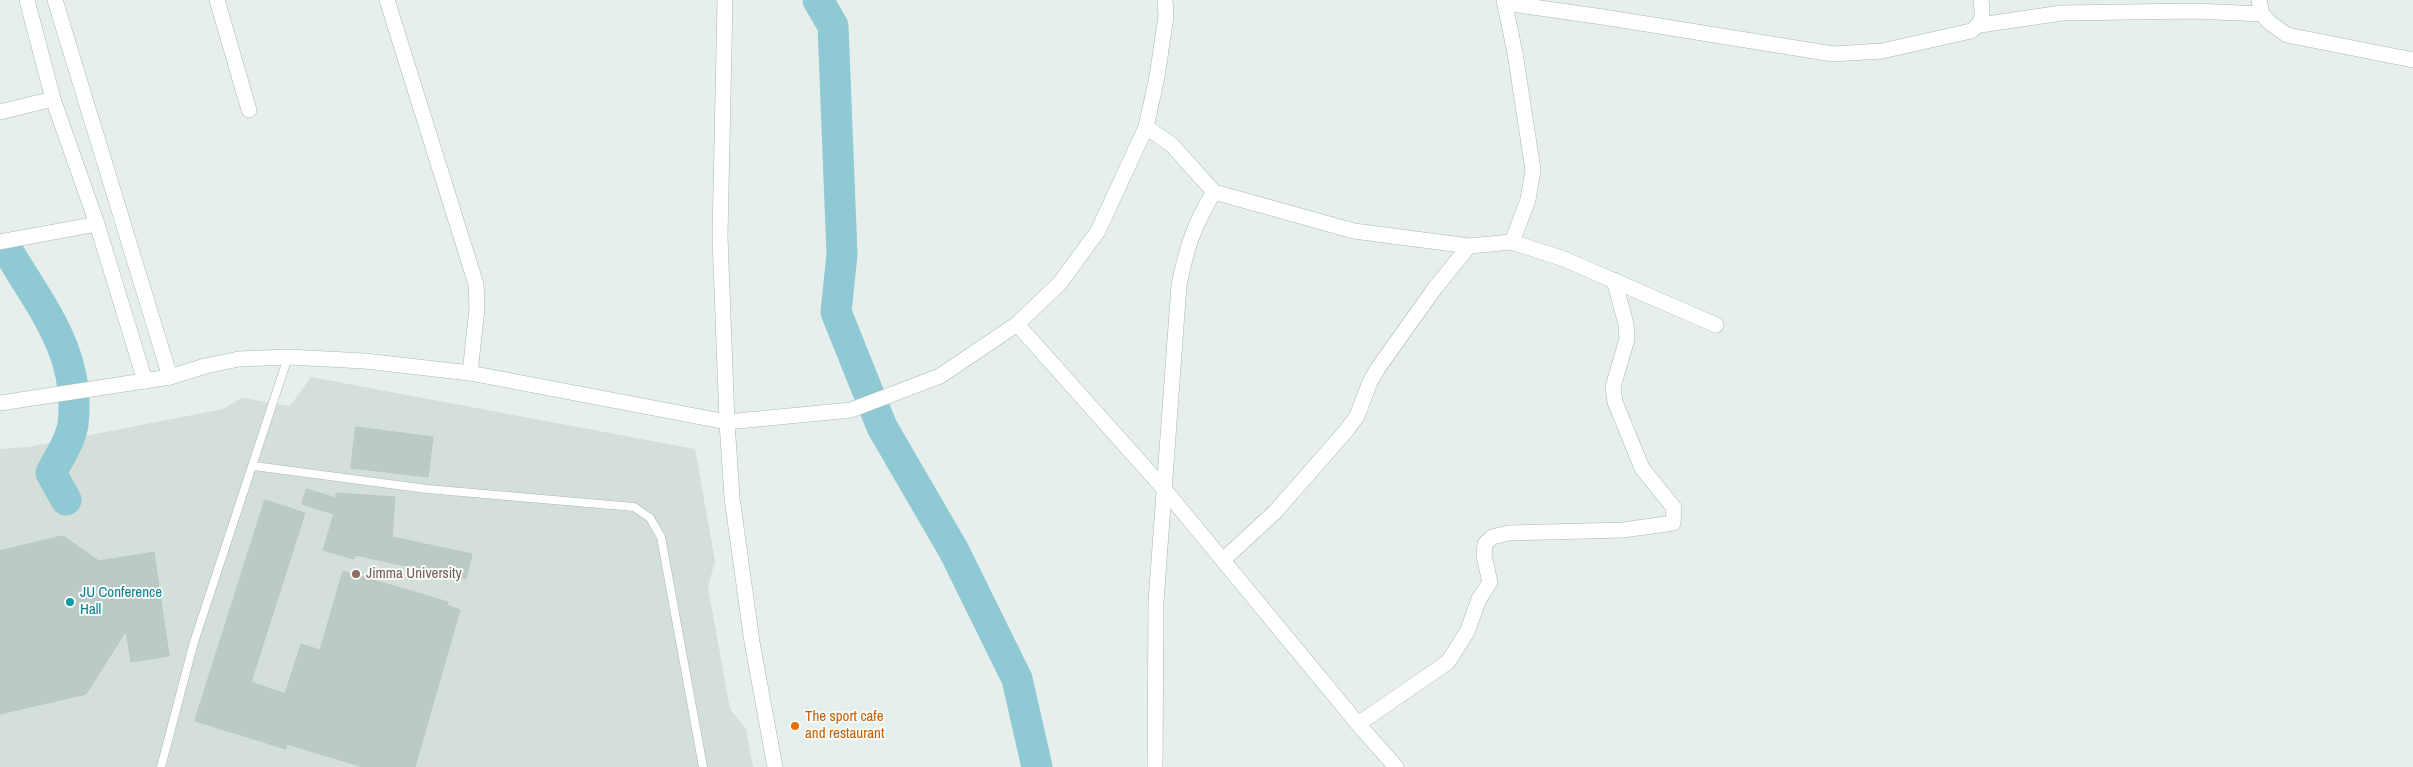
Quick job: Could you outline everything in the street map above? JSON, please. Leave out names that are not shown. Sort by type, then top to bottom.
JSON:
[{"type":"street","points":[[27,0],[53,99],[97,224],[140,382]]},
{"type":"street","points":[[55,0],[170,377]]},
{"type":"street","points":[[218,0],[249,110]]},
{"type":"street","points":[[386,0],[476,284],[477,308],[470,373]]},
{"type":"street","points":[[725,0],[720,237],[727,422],[732,498],[752,642],[774,767]]},
{"type":"street","points":[[4,403],[170,377],[205,366],[239,359],[288,357],[365,361],[470,373],[727,422],[851,410],[933,379],[1017,324],[1060,284],[1098,231],[1146,127],[1157,77],[1166,16],[1165,0]]},
{"type":"street","points":[[1980,25],[1983,15],[1981,0]]},
{"type":"street","points":[[1512,242],[1528,200],[1533,170],[1515,53],[1504,2],[1833,54],[1882,51],[1971,31],[1980,25],[2062,13],[2195,11],[2261,7],[2269,22],[2287,35],[2413,60]]},
{"type":"street","points":[[0,112],[53,99]]},
{"type":"street","points":[[1146,127],[1172,145],[1214,192],[1354,231],[1469,246],[1512,242],[1564,259],[1716,325]]},
{"type":"street","points":[[1154,767],[1156,602],[1179,285],[1186,249],[1196,221],[1214,192]]},
{"type":"street","points":[[0,242],[97,224]]},
{"type":"street","points":[[1223,560],[1274,512],[1346,431],[1357,416],[1370,382],[1378,368],[1435,288],[1469,246]]},
{"type":"street","points":[[1358,724],[1448,662],[1467,632],[1478,599],[1490,582],[1484,556],[1485,544],[1492,538],[1509,533],[1623,530],[1673,523],[1674,508],[1642,468],[1615,402],[1613,387],[1627,339],[1626,324],[1614,280]]},
{"type":"street","points":[[1017,324],[1164,489],[1358,724],[1396,767]]},
{"type":"lane","points":[[161,767],[194,642],[254,466],[288,357]]},
{"type":"lane","points":[[254,466],[427,489],[634,507],[650,518],[660,537],[703,767]]},
{"type":"shaded area","name":"Jimma University","points":[[311,377],[695,449],[715,561],[708,587],[730,709],[746,729],[753,767],[0,767],[0,449],[29,447],[223,409],[242,398],[290,406]]},
{"type":"building","points":[[356,427],[433,437],[428,477],[351,468]]},
{"type":"building","points":[[307,489],[336,498],[336,493],[395,497],[392,537],[472,554],[466,579],[355,555],[354,559],[323,550],[334,514],[302,504]]},
{"type":"building","points":[[265,500],[305,513],[251,682],[285,694],[301,644],[320,650],[343,571],[448,602],[447,605],[460,610],[415,767],[363,767],[287,744],[286,749],[195,721]]},
{"type":"building","name":"JU Conference Hall","points":[[63,536],[99,561],[154,552],[169,656],[131,662],[126,631],[86,694],[0,714],[0,551]]},
{"type":"waterway","points":[[818,0],[833,26],[842,254],[836,312],[882,427],[954,551],[1017,679],[1037,767]]},
{"type":"waterway","points":[[11,256],[57,335],[66,355],[71,377],[74,400],[72,430],[51,473],[66,500]]},
{"type":"place","name":"Jimma University","points":[[356,574]]},
{"type":"place","name":"JU Conference Hall","points":[[70,602]]},
{"type":"place","name":"The sport cafe and restaurant","points":[[795,726]]}]
